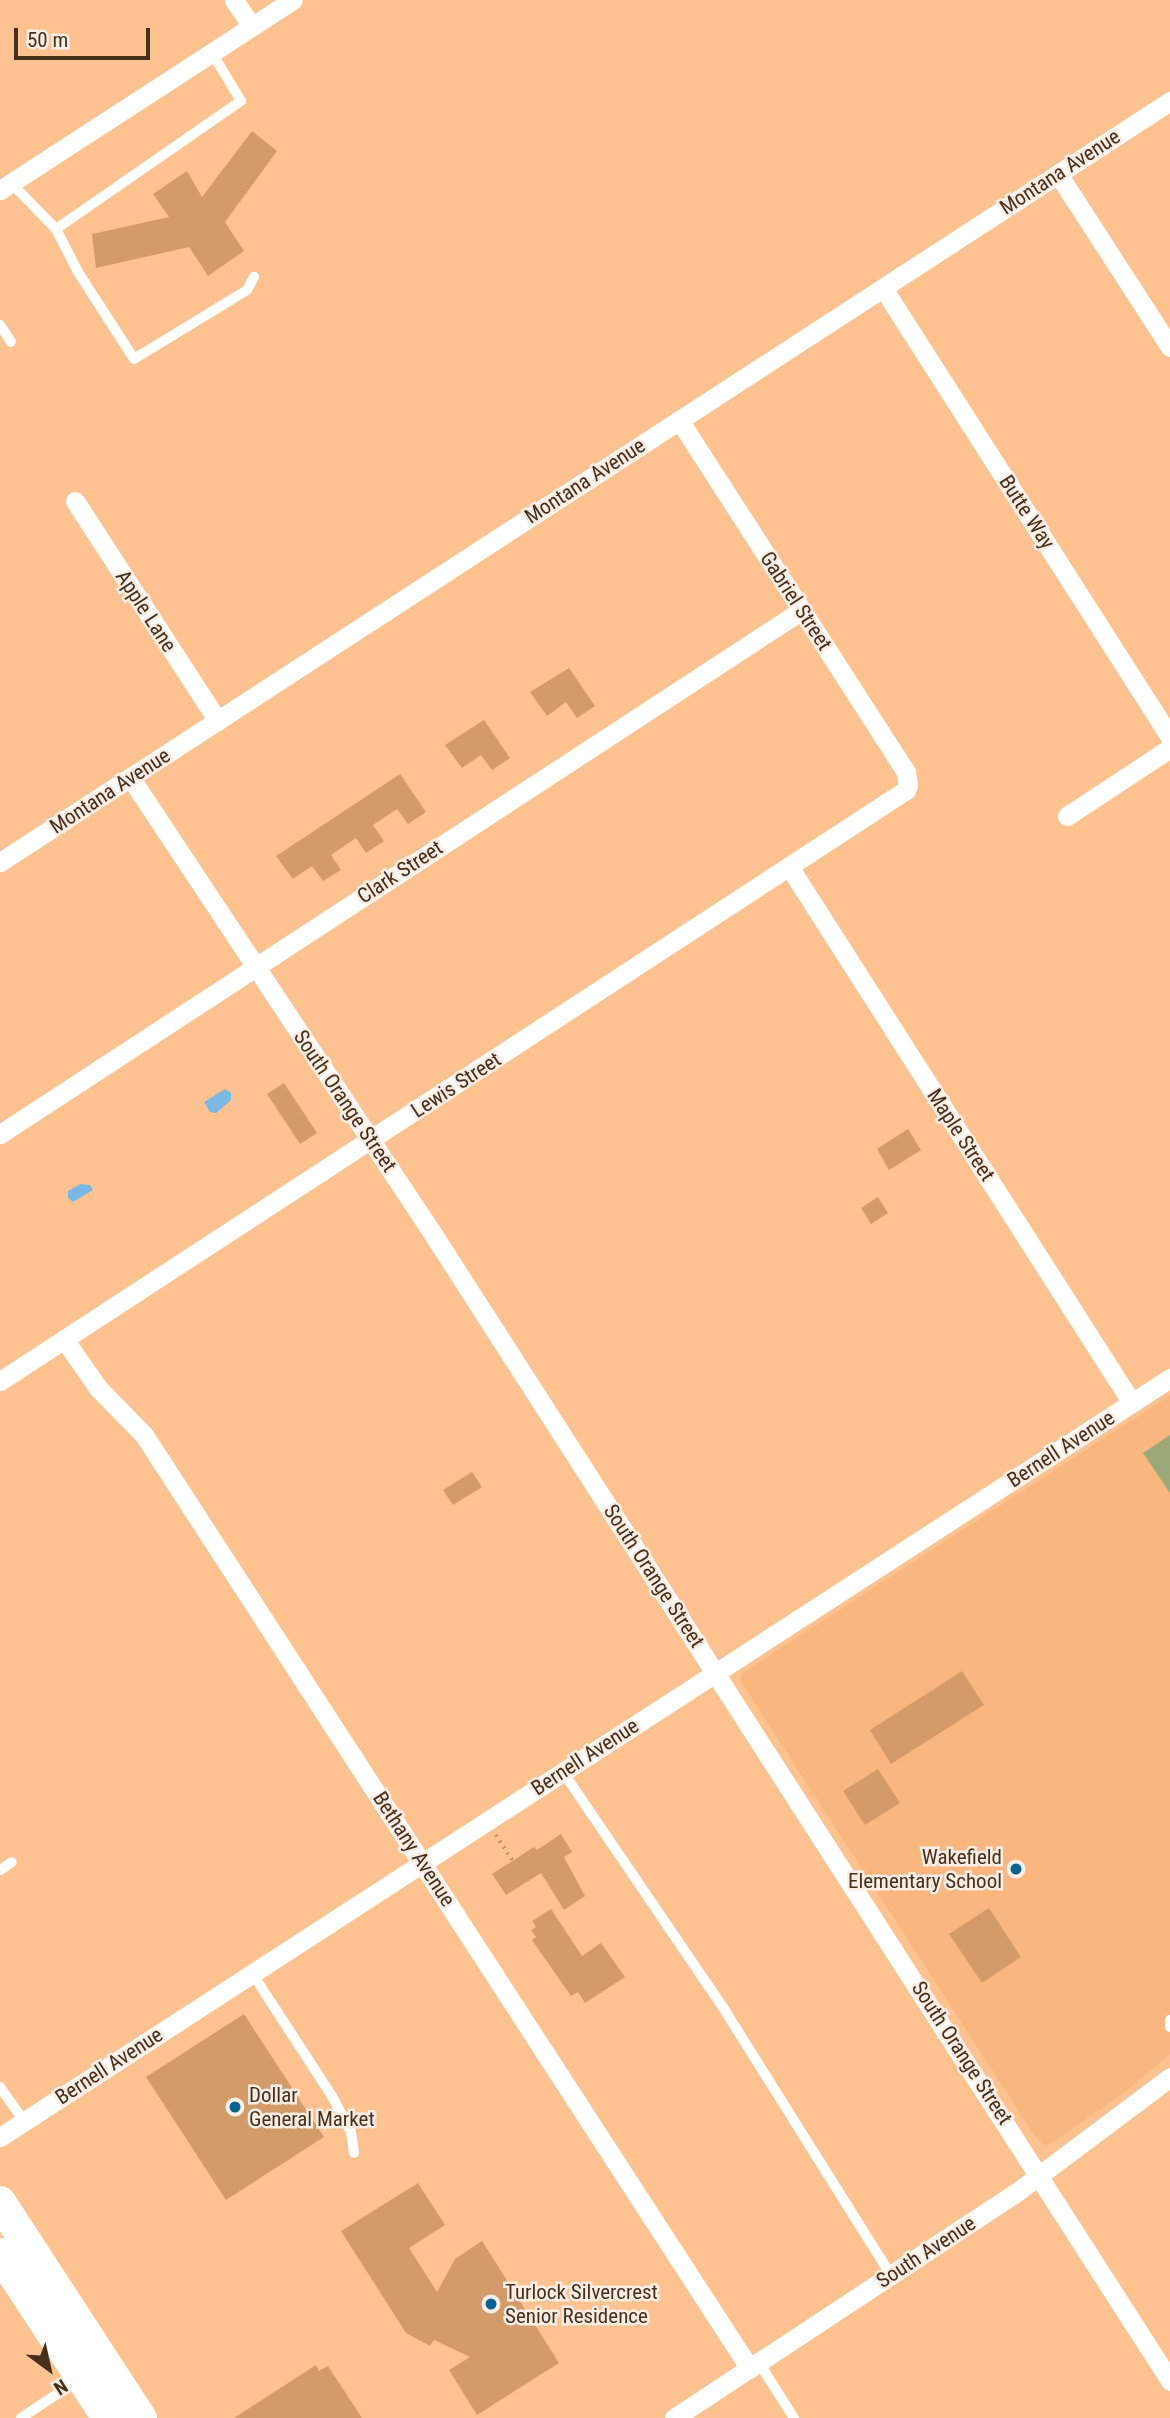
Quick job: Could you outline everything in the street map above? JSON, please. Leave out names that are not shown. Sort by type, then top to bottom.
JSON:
[{"type":"main road","points":[[0,2202],[141,2418]]},
{"type":"main road","points":[[0,2254],[108,2418]]},
{"type":"street","points":[[234,0],[252,27]]},
{"type":"street","points":[[5,186],[293,0]]},
{"type":"street","name":"Montana Avenue","points":[[0,862],[1170,101]]},
{"type":"street","points":[[1058,174],[1170,347]]},
{"type":"street","name":"Butte Way","points":[[883,288],[1170,737]]},
{"type":"street","name":"Gabriel Street","points":[[680,420],[906,772],[908,785]]},
{"type":"street","name":"Apple Lane","points":[[75,502],[218,721]]},
{"type":"street","name":"Clark Street","points":[[0,1135],[802,610]]},
{"type":"street","points":[[1067,816],[1170,748]]},
{"type":"street","name":"South Orange Street","points":[[130,777],[371,1140],[717,1672],[1170,2381]]},
{"type":"street","name":"Lewis Street","points":[[0,1381],[790,868],[901,795],[908,785]]},
{"type":"street","name":"Maple Street","points":[[790,868],[1132,1403]]},
{"type":"street","name":"Bethany Avenue","points":[[64,1339],[97,1388],[144,1434],[755,2366]]},
{"type":"street","name":"Bernell Avenue","points":[[0,2137],[1170,1378]]},
{"type":"street","name":"South Avenue","points":[[674,2418],[1041,2176],[1170,2077]]},
{"type":"lane","points":[[56,229],[241,101],[212,53]]},
{"type":"lane","points":[[5,186],[56,229],[78,272],[134,359],[247,290],[254,277]]},
{"type":"lane","points":[[0,325],[11,342]]},
{"type":"lane","points":[[563,1772],[724,2009],[891,2275]]},
{"type":"lane","points":[[0,1870],[12,1862]]},
{"type":"lane","points":[[253,1973],[332,2096],[351,2132],[354,2153]]},
{"type":"lane","points":[[1170,2020],[1170,2026]]},
{"type":"lane","points":[[0,2087],[24,2121]]},
{"type":"lane","points":[[755,2366],[794,2418]]},
{"type":"lane","points":[[21,2418],[81,2378]]},
{"type":"path","points":[[496,1835],[513,1861]]},
{"type":"shaded area","name":"Wakefield Elementary School","points":[[1170,1395],[1170,2054],[1124,2093],[1052,2143],[1044,2145],[1036,2138],[741,1682],[741,1674]]},
{"type":"green space","points":[[1170,1435],[1170,1493],[1143,1453]]},
{"type":"water","points":[[225,1089],[231,1093],[231,1100],[216,1113],[210,1112],[204,1102]]},
{"type":"water","points":[[80,1184],[90,1185],[93,1190],[73,1202],[68,1198],[68,1191]]},
{"type":"building","points":[[252,131],[277,151],[225,222],[244,251],[208,276],[189,247],[96,268],[92,234],[169,217],[153,194],[187,171],[202,197]]},
{"type":"building","points":[[569,668],[595,706],[577,718],[566,702],[547,716],[530,692]]},
{"type":"building","points":[[484,720],[510,758],[492,770],[481,755],[462,768],[445,745]]},
{"type":"building","points":[[400,774],[426,812],[408,824],[397,809],[373,825],[384,841],[366,853],[356,838],[331,855],[341,870],[323,881],[312,866],[293,879],[276,856]]},
{"type":"building","points":[[284,1083],[317,1133],[300,1144],[267,1094]]},
{"type":"building","points":[[908,1129],[921,1150],[889,1170],[877,1149]]},
{"type":"building","points":[[878,1197],[888,1213],[871,1224],[861,1208]]},
{"type":"building","points":[[472,1472],[482,1487],[453,1505],[443,1490]]},
{"type":"building","points":[[962,1671],[984,1705],[891,1764],[870,1730]]},
{"type":"building","points":[[878,1769],[900,1803],[865,1825],[843,1791]]},
{"type":"building","points":[[561,1834],[572,1852],[564,1857],[585,1896],[564,1910],[541,1873],[506,1895],[492,1874],[534,1847],[537,1850]]},
{"type":"building","points":[[989,1908],[1021,1957],[982,1983],[949,1934]]},
{"type":"building","points":[[551,1909],[582,1956],[601,1943],[625,1977],[585,2003],[578,1992],[571,1996],[532,1940],[536,1937],[531,1930],[536,1927],[532,1921]]},
{"type":"building","name":"Dollar General Market","points":[[244,2014],[324,2137],[226,2200],[146,2077]]},
{"type":"building","name":"Turlock Silvercrest Senior Residence","points":[[418,2183],[445,2225],[409,2248],[437,2292],[455,2259],[482,2241],[559,2363],[477,2415],[449,2370],[470,2357],[434,2340],[430,2346],[406,2333],[341,2231]]},
{"type":"building","points":[[316,2365],[319,2371],[328,2366],[362,2418],[234,2418]]},
{"type":"place","name":"Wakefield Elementary School","points":[[1016,1869]]},
{"type":"place","name":"Dollar General Market","points":[[235,2107]]},
{"type":"place","name":"Turlock Silvercrest Senior Residence","points":[[491,2304]]}]
